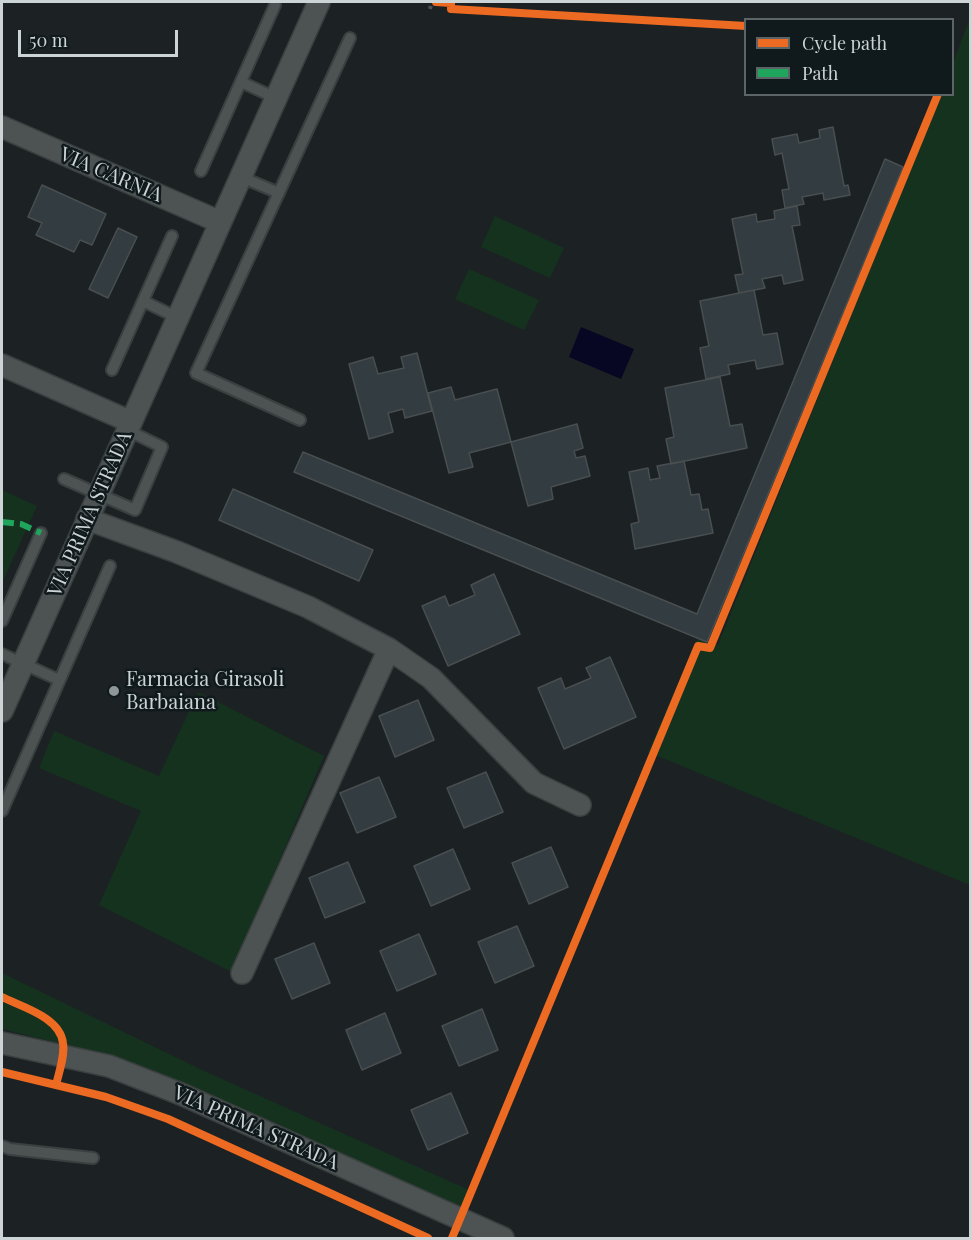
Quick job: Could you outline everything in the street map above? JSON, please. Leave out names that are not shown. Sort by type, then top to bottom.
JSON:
[{"type":"street","name":"VIA PRIMA STRADA","points":[[2,711],[320,2]]},
{"type":"street","name":"VIA CARNIA","points":[[2,127],[220,222]]},
{"type":"street","points":[[2,365],[129,426]]},
{"type":"street","points":[[87,519],[177,552],[308,607],[389,649],[431,678],[534,783],[580,805]]},
{"type":"street","points":[[242,973],[389,649]]},
{"type":"street","name":"VIA PRIMA STRADA","points":[[2,1042],[109,1066],[181,1094],[503,1239]]},
{"type":"lane","points":[[201,171],[275,5]]},
{"type":"lane","points":[[300,420],[196,373],[350,38]]},
{"type":"lane","points":[[241,82],[276,98]]},
{"type":"lane","points":[[241,177],[279,193]]},
{"type":"lane","points":[[112,370],[172,236]]},
{"type":"lane","points":[[143,301],[178,318]]},
{"type":"lane","points":[[64,479],[135,510],[162,447],[129,426]]},
{"type":"lane","points":[[2,621],[41,533]]},
{"type":"lane","points":[[2,810],[110,566]]},
{"type":"lane","points":[[2,654],[59,680]]},
{"type":"lane","points":[[2,1146],[10,1149],[93,1158]]},
{"type":"path","points":[[420,8],[436,5]]},
{"type":"green space","points":[[970,18],[970,885],[648,752],[698,638],[718,645],[940,96],[954,96],[954,60]]},
{"type":"green space","points":[[495,216],[564,248],[550,278],[481,247]]},
{"type":"green space","points":[[469,269],[539,300],[524,330],[455,299]]},
{"type":"green space","points":[[2,490],[37,506],[2,583]]},
{"type":"green space","points":[[198,692],[324,756],[232,972],[99,905],[141,811],[39,768],[54,731],[159,776]]},
{"type":"green space","points":[[2,973],[202,1070],[471,1191],[464,1208],[149,1069],[106,1055],[2,1029]]},
{"type":"water","points":[[581,327],[634,349],[621,379],[569,357]]},
{"type":"building","points":[[833,127],[844,186],[848,185],[850,195],[824,200],[823,193],[802,197],[804,204],[785,208],[782,190],[789,189],[782,153],[775,155],[772,139],[797,134],[799,143],[820,138],[819,130]]},
{"type":"building","points":[[885,159],[903,167],[707,642],[294,472],[303,452],[697,614]]},
{"type":"building","points":[[42,185],[106,214],[92,245],[80,240],[74,252],[36,235],[42,223],[28,217]]},
{"type":"building","points":[[797,206],[800,225],[792,226],[803,280],[784,284],[782,275],[762,279],[765,288],[739,293],[735,275],[743,274],[732,219],[756,214],[757,222],[775,219],[774,211]]},
{"type":"building","points":[[118,228],[137,237],[108,298],[89,289]]},
{"type":"building","points":[[754,290],[763,335],[777,333],[783,364],[757,369],[755,360],[728,365],[730,374],[706,379],[700,348],[709,346],[700,301]]},
{"type":"building","points":[[417,353],[432,411],[405,418],[403,409],[388,413],[393,432],[369,439],[349,364],[373,357],[378,374],[404,368],[401,357]]},
{"type":"building","points":[[720,377],[730,426],[742,424],[747,448],[671,464],[666,439],[674,437],[665,388]]},
{"type":"building","points":[[451,387],[455,400],[497,389],[511,442],[469,453],[473,467],[449,473],[428,393]]},
{"type":"building","points":[[577,424],[583,448],[574,451],[576,458],[585,456],[590,476],[551,487],[553,499],[528,506],[511,442]]},
{"type":"building","points":[[684,461],[691,495],[699,494],[702,510],[708,509],[713,533],[635,549],[631,524],[639,522],[629,472],[648,468],[650,480],[660,478],[657,466]]},
{"type":"building","points":[[233,489],[373,550],[359,581],[219,520]]},
{"type":"building","points":[[494,574],[520,634],[448,666],[422,606],[445,596],[449,606],[475,595],[471,585]]},
{"type":"building","points":[[610,657],[636,717],[564,749],[538,688],[561,678],[565,689],[591,678],[586,668]]},
{"type":"building","points":[[418,700],[434,740],[395,757],[379,716]]},
{"type":"building","points":[[486,772],[503,812],[464,828],[447,788]]},
{"type":"building","points":[[379,777],[396,817],[357,833],[340,793]]},
{"type":"building","points":[[551,847],[568,887],[529,904],[512,863]]},
{"type":"building","points":[[453,849],[470,889],[431,906],[414,866]]},
{"type":"building","points":[[348,862],[365,902],[325,918],[309,878]]},
{"type":"building","points":[[517,926],[534,966],[495,983],[478,942]]},
{"type":"building","points":[[419,934],[436,974],[397,991],[380,951]]},
{"type":"building","points":[[314,943],[330,983],[292,999],[275,959]]},
{"type":"building","points":[[482,1009],[498,1050],[459,1066],[442,1026]]},
{"type":"building","points":[[385,1013],[401,1053],[362,1070],[346,1030]]},
{"type":"building","points":[[451,1093],[468,1133],[428,1150],[411,1110]]},
{"type":"marked path","points":[[2,522],[21,524],[41,533]]},
{"type":"cycle path","points":[[436,2],[451,3],[451,9],[744,26]]},
{"type":"cycle path","points":[[452,1238],[698,646],[710,648],[937,96]]},
{"type":"cycle path","points":[[2,997],[39,1014],[55,1026],[60,1034],[63,1053],[56,1085]]},
{"type":"cycle path","points":[[2,1072],[106,1097],[168,1119],[428,1238]]},
{"type":"place","name":"Farmacia Girasoli Barbaiana","points":[[114,691]]}]
